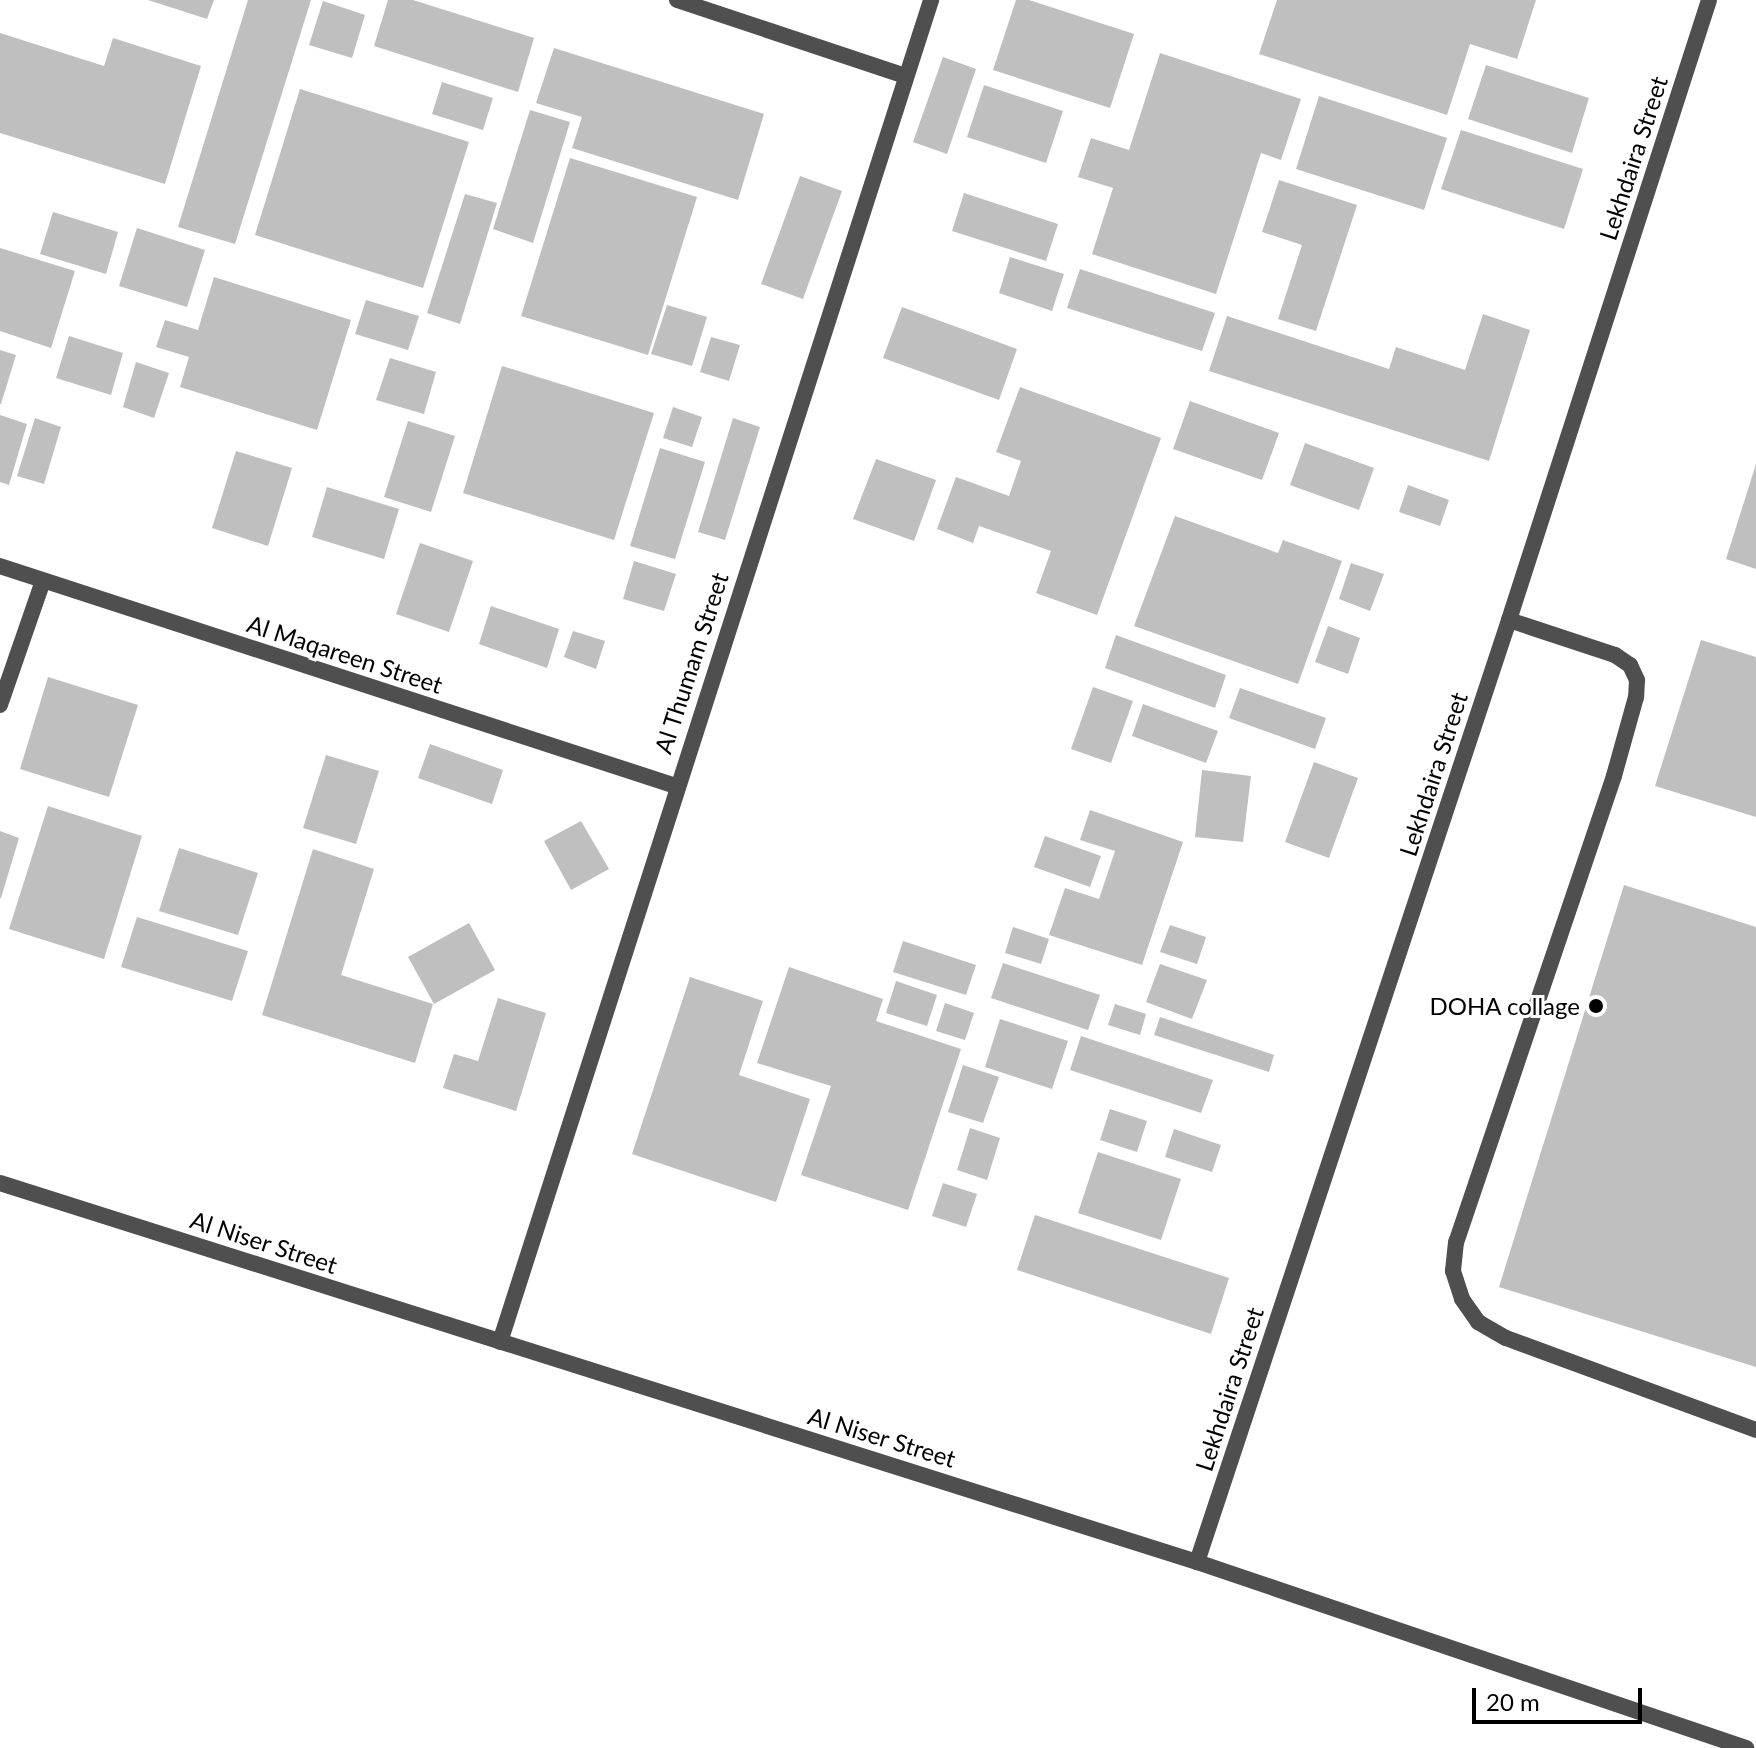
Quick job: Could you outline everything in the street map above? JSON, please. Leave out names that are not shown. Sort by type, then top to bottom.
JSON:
[{"type":"street","points":[[677,0],[906,76]]},
{"type":"street","name":"Al Thumam Street","points":[[500,1342],[676,786],[931,0]]},
{"type":"street","name":"Lekhdaira Street","points":[[1197,1562],[1509,620],[1709,0]]},
{"type":"street","name":"Al Maqareen Street","points":[[0,566],[676,786]]},
{"type":"street","points":[[0,705],[43,581]]},
{"type":"street","points":[[1509,620],[1615,655],[1630,665],[1637,680],[1636,697],[1614,776],[1456,1242],[1453,1271],[1462,1299],[1478,1322],[1506,1338],[1756,1430]]},
{"type":"street","name":"Al Niser Street","points":[[0,1183],[1197,1562],[1746,1748]]},
{"type":"building","points":[[148,0],[214,0],[207,19]]},
{"type":"building","points":[[248,0],[311,0],[235,244],[178,227]]},
{"type":"building","points":[[388,0],[413,0],[534,38],[518,92],[374,46]]},
{"type":"building","points":[[1016,0],[1029,0],[1134,34],[1110,108],[993,70]]},
{"type":"building","points":[[1277,0],[1536,0],[1517,59],[1470,44],[1447,115],[1259,54]]},
{"type":"building","points":[[323,1],[365,15],[352,58],[309,45]]},
{"type":"building","points":[[0,33],[104,66],[113,38],[201,66],[165,184],[0,133]]},
{"type":"building","points":[[554,48],[764,114],[738,200],[572,148],[582,117],[536,103]]},
{"type":"building","points":[[1160,53],[1301,99],[1281,160],[1261,153],[1216,294],[1092,254],[1113,188],[1078,177],[1091,138],[1129,150]]},
{"type":"building","points":[[943,57],[976,69],[947,154],[913,142]]},
{"type":"building","points":[[1486,65],[1589,98],[1572,153],[1468,119]]},
{"type":"building","points":[[442,82],[493,98],[483,130],[432,114]]},
{"type":"building","points":[[984,85],[1063,111],[1046,163],[967,137]]},
{"type":"building","points":[[300,89],[469,142],[423,288],[255,235]]},
{"type":"building","points":[[1319,96],[1447,138],[1424,210],[1296,169]]},
{"type":"building","points":[[530,110],[570,122],[533,243],[493,229]]},
{"type":"building","points":[[1461,130],[1583,169],[1564,229],[1441,189]]},
{"type":"building","points":[[570,158],[697,197],[648,355],[521,316]]},
{"type":"building","points":[[800,176],[842,191],[803,299],[761,284]]},
{"type":"building","points":[[1279,180],[1357,205],[1316,331],[1278,319],[1302,245],[1262,232]]},
{"type":"building","points":[[964,193],[1058,224],[1046,261],[952,231]]},
{"type":"building","points":[[465,194],[497,203],[460,324],[427,313]]},
{"type":"building","points":[[53,212],[118,232],[106,274],[40,254]]},
{"type":"building","points":[[137,228],[205,250],[187,307],[119,286]]},
{"type":"building","points":[[0,248],[75,271],[51,348],[0,331]]},
{"type":"building","points":[[1010,257],[1064,274],[1052,311],[999,293]]},
{"type":"building","points":[[1080,269],[1215,313],[1202,351],[1067,308]]},
{"type":"building","points":[[214,277],[351,320],[317,430],[180,387],[189,357],[156,347],[165,320],[198,330]]},
{"type":"building","points":[[366,300],[419,316],[408,350],[355,334]]},
{"type":"building","points":[[667,305],[707,317],[692,366],[651,354]]},
{"type":"building","points":[[902,307],[1017,349],[999,400],[883,358]]},
{"type":"building","points":[[1483,314],[1530,330],[1489,461],[1209,371],[1227,316],[1389,369],[1396,347],[1465,370]]},
{"type":"building","points":[[69,336],[123,353],[111,395],[56,378]]},
{"type":"building","points":[[711,337],[740,345],[729,381],[700,372]]},
{"type":"building","points":[[0,350],[16,355],[1,404],[0,404]]},
{"type":"building","points":[[390,358],[436,372],[424,414],[376,400]]},
{"type":"building","points":[[136,362],[169,373],[154,418],[123,407]]},
{"type":"building","points":[[502,366],[654,413],[614,540],[463,493]]},
{"type":"building","points":[[1020,387],[1161,438],[1097,615],[1036,593],[1051,551],[979,526],[973,543],[937,529],[956,477],[1009,496],[1021,461],[996,452]]},
{"type":"building","points":[[1190,401],[1279,433],[1262,480],[1173,449]]},
{"type":"building","points":[[673,407],[702,417],[692,447],[663,438]]},
{"type":"building","points":[[0,415],[27,424],[9,485],[0,482]]},
{"type":"building","points":[[35,418],[61,427],[44,484],[17,476]]},
{"type":"building","points":[[733,418],[760,427],[725,540],[698,532]]},
{"type":"building","points":[[408,421],[455,436],[431,512],[384,497]]},
{"type":"building","points":[[1305,443],[1374,468],[1359,510],[1290,485]]},
{"type":"building","points":[[660,448],[705,462],[675,559],[630,546]]},
{"type":"building","points":[[236,451],[292,468],[268,546],[212,528]]},
{"type":"building","points":[[876,459],[936,480],[914,541],[853,519]]},
{"type":"building","points":[[1756,464],[1756,569],[1726,559]]},
{"type":"building","points":[[1408,485],[1449,500],[1440,526],[1399,512]]},
{"type":"building","points":[[327,487],[399,509],[384,559],[312,537]]},
{"type":"building","points":[[1175,516],[1278,553],[1283,540],[1342,561],[1298,684],[1134,626]]},
{"type":"building","points":[[420,543],[473,561],[449,632],[396,614]]},
{"type":"building","points":[[634,561],[676,574],[664,611],[623,599]]},
{"type":"building","points":[[1351,563],[1384,574],[1370,611],[1339,599]]},
{"type":"building","points":[[491,606],[559,629],[547,668],[479,644]]},
{"type":"building","points":[[1328,626],[1360,638],[1348,674],[1315,662]]},
{"type":"building","points":[[573,631],[605,641],[596,669],[564,657]]},
{"type":"building","points":[[1116,635],[1226,675],[1215,708],[1105,668]]},
{"type":"building","points":[[1701,640],[1756,657],[1756,817],[1655,786]]},
{"type":"building","points":[[48,677],[138,705],[109,797],[20,769]]},
{"type":"building","points":[[1093,687],[1133,701],[1111,763],[1071,749]]},
{"type":"building","points":[[1240,688],[1326,718],[1315,749],[1229,718]]},
{"type":"building","points":[[1143,704],[1218,731],[1206,763],[1132,736]]},
{"type":"building","points":[[430,744],[503,770],[492,804],[418,778]]},
{"type":"building","points":[[326,755],[379,771],[356,844],[303,828]]},
{"type":"building","points":[[1314,762],[1358,778],[1329,858],[1285,842]]},
{"type":"building","points":[[1202,770],[1251,776],[1243,842],[1195,837]]},
{"type":"building","points":[[48,806],[142,836],[104,959],[9,929]]},
{"type":"building","points":[[1090,810],[1183,842],[1142,965],[1049,935],[1065,888],[1099,899],[1115,851],[1080,840]]},
{"type":"building","points":[[581,821],[609,869],[571,890],[544,841]]},
{"type":"building","points":[[0,831],[19,838],[1,898],[0,898]]},
{"type":"building","points":[[1045,836],[1101,856],[1090,887],[1034,867]]},
{"type":"building","points":[[179,848],[258,873],[238,935],[159,911]]},
{"type":"building","points":[[313,849],[374,869],[341,975],[433,1004],[415,1063],[262,1015]]},
{"type":"building","points":[[1624,885],[1756,927],[1756,1367],[1499,1287]]},
{"type":"building","points":[[137,917],[248,951],[232,1001],[121,967]]},
{"type":"building","points":[[469,923],[495,970],[434,1004],[408,957]]},
{"type":"building","points":[[1170,925],[1206,937],[1197,964],[1160,952]]},
{"type":"building","points":[[1013,927],[1049,939],[1041,964],[1005,953]]},
{"type":"building","points":[[903,941],[976,965],[966,995],[893,972]]},
{"type":"building","points":[[1003,963],[1100,995],[1088,1030],[991,998]]},
{"type":"building","points":[[1160,964],[1207,980],[1192,1019],[1146,1002]]},
{"type":"building","points":[[789,967],[883,999],[876,1021],[961,1049],[908,1210],[801,1175],[831,1086],[757,1063]]},
{"type":"building","points":[[690,977],[763,1001],[739,1075],[810,1099],[776,1202],[632,1154]]},
{"type":"building","points":[[896,981],[937,995],[927,1026],[886,1013]]},
{"type":"building","points":[[498,998],[546,1013],[516,1111],[443,1088],[454,1054],[478,1061]]},
{"type":"building","points":[[945,1003],[974,1013],[965,1040],[936,1031]]},
{"type":"building","points":[[1115,1004],[1146,1014],[1140,1035],[1108,1025]]},
{"type":"building","points":[[1160,1017],[1274,1055],[1269,1072],[1154,1035]]},
{"type":"building","points":[[1000,1019],[1068,1041],[1052,1089],[985,1067]]},
{"type":"building","points":[[1081,1036],[1213,1080],[1201,1113],[1070,1070]]},
{"type":"building","points":[[963,1065],[999,1077],[983,1123],[948,1112]]},
{"type":"building","points":[[1110,1109],[1147,1121],[1137,1152],[1100,1140]]},
{"type":"building","points":[[970,1128],[1000,1138],[987,1180],[957,1170]]},
{"type":"building","points":[[1174,1129],[1221,1145],[1212,1172],[1165,1157]]},
{"type":"building","points":[[1098,1152],[1181,1179],[1161,1240],[1078,1213]]},
{"type":"building","points":[[943,1183],[977,1194],[966,1227],[932,1216]]},
{"type":"building","points":[[1035,1215],[1229,1278],[1211,1334],[1017,1270]]},
{"type":"place","name":"DOHA collage","points":[[1596,1006]]}]
